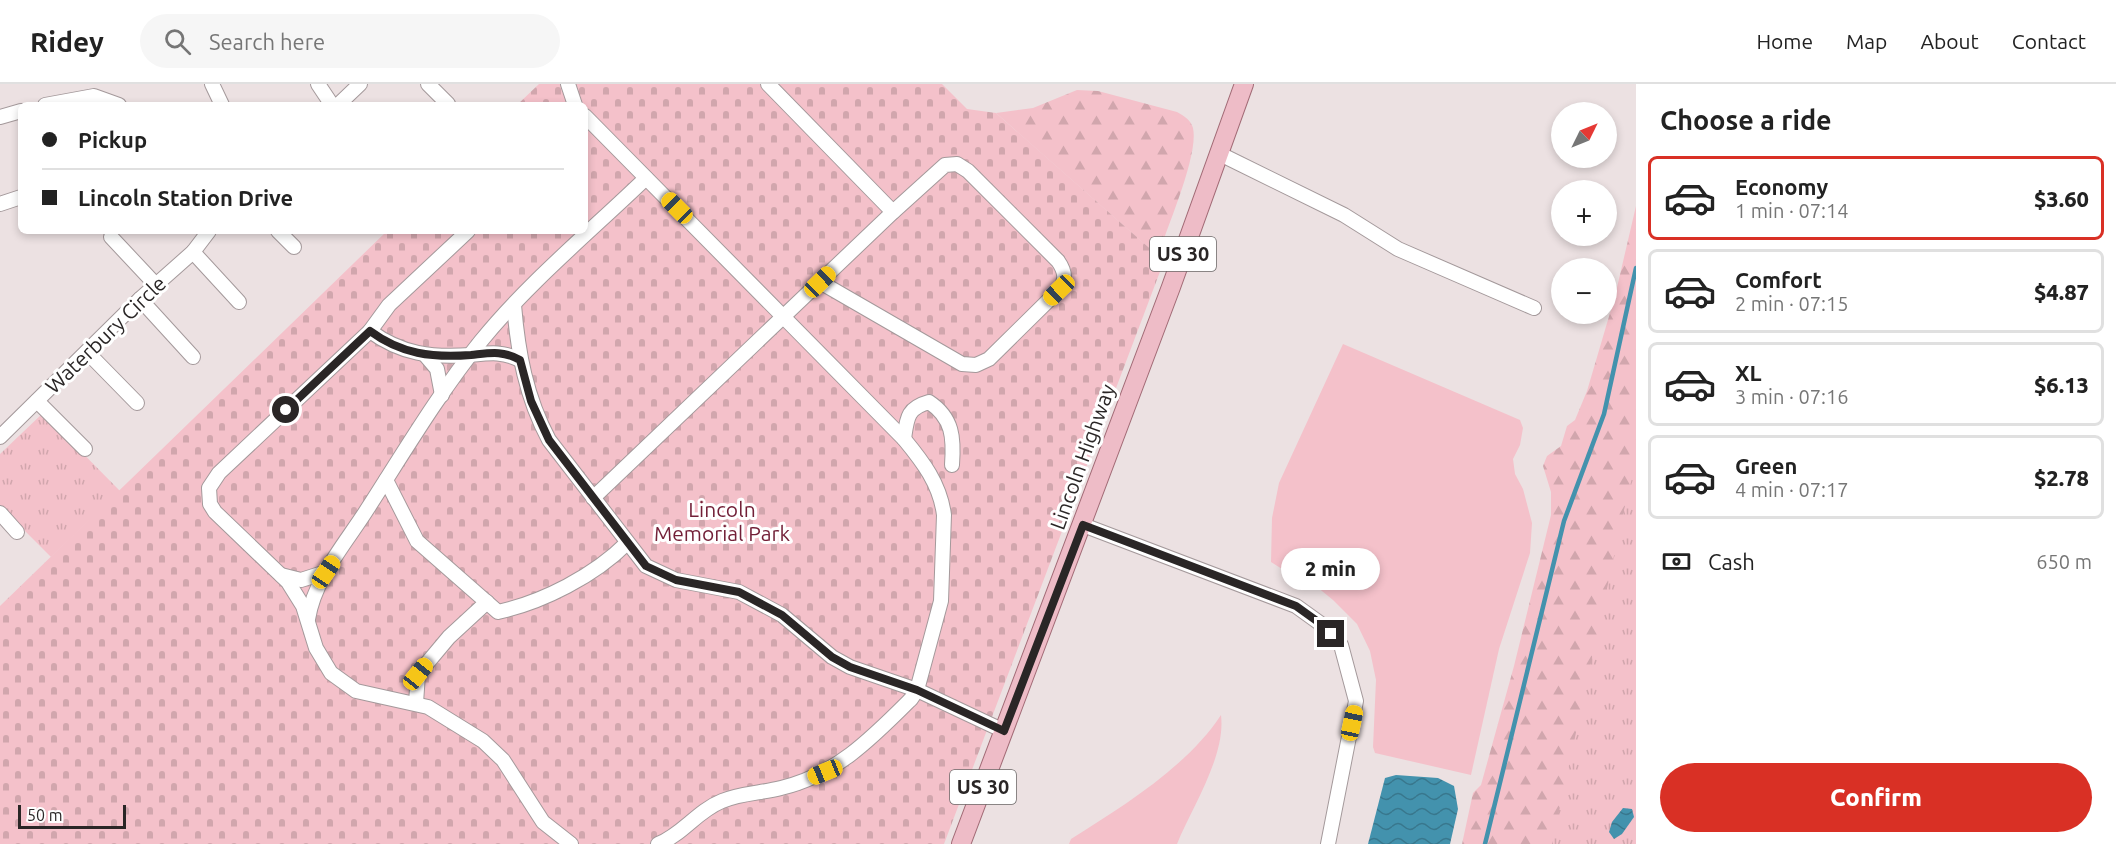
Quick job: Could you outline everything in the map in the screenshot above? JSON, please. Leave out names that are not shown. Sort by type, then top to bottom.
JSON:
[{"type":"main road","name":"Lincoln Highway","points":[[961,844],[1083,525],[1244,84]]},
{"type":"street","points":[[212,84],[221,102]]},
{"type":"street","points":[[318,84],[340,102]]},
{"type":"street","points":[[342,102],[360,84]]},
{"type":"street","points":[[428,84],[446,102]]},
{"type":"street","points":[[568,84],[574,102]]},
{"type":"street","points":[[768,84],[892,212]]},
{"type":"street","points":[[61,102],[94,96],[111,102]]},
{"type":"street","points":[[0,117],[18,112]]},
{"type":"street","points":[[588,120],[904,439],[931,475],[942,502],[944,515],[941,601],[917,690],[907,703],[843,763],[801,782],[722,801],[697,815],[674,836],[658,844]]},
{"type":"street","points":[[1220,154],[1344,215],[1398,249],[1534,308]]},
{"type":"street","points":[[593,498],[938,169],[951,163],[963,166],[1058,261],[1063,269],[1065,280],[1059,290],[989,359],[969,365],[962,364],[820,282]]},
{"type":"street","points":[[588,234],[646,178]]},
{"type":"street","points":[[0,204],[18,198]]},
{"type":"street","name":"Waterbury Circle","points":[[0,437],[140,299],[193,252],[207,234]]},
{"type":"street","points":[[281,234],[294,247]]},
{"type":"street","points":[[465,234],[389,305],[370,331],[219,473],[209,488],[210,504],[215,512],[282,575],[303,606],[322,660],[343,683],[371,695],[416,704],[434,711],[495,750],[543,822],[571,844]]},
{"type":"street","points":[[308,621],[311,604],[326,572],[442,395],[471,355],[514,305],[588,234]]},
{"type":"street","points":[[111,237],[156,285]]},
{"type":"street","points":[[193,252],[239,302]]},
{"type":"street","points":[[140,299],[193,357]]},
{"type":"street","points":[[514,305],[520,360],[539,422],[549,440],[646,566],[676,580],[739,592],[782,615],[832,657],[850,667],[917,690],[1004,731]]},
{"type":"street","points":[[370,331],[393,346],[426,356],[501,352],[520,360]]},
{"type":"street","points":[[87,352],[137,403]]},
{"type":"street","points":[[426,356],[437,369],[442,395]]},
{"type":"street","points":[[37,401],[85,449]]},
{"type":"street","points":[[904,439],[907,418],[916,406],[929,402],[942,411],[950,425],[954,445],[952,465]]},
{"type":"street","points":[[386,480],[417,541],[498,612],[526,605],[611,559],[627,543]]},
{"type":"street","points":[[0,513],[17,531]]},
{"type":"street","points":[[1083,525],[1296,606],[1321,624],[1341,645],[1356,701],[1328,844]]},
{"type":"street","points":[[282,575],[302,580],[326,572]]},
{"type":"street","points":[[416,704],[418,674],[448,637],[487,603]]},
{"type":"green space","name":"Lincoln Memorial Park","points":[[539,84],[942,84],[967,109],[996,113],[1164,261],[944,844],[0,844],[0,606],[384,234],[588,234],[588,102],[520,102]]},
{"type":"green space","points":[[1077,90],[1098,91],[1177,112],[1192,125],[1194,140],[1187,173],[1158,256],[996,113],[1033,108]]},
{"type":"green space","points":[[1636,206],[1636,493],[1561,844],[1462,844],[1473,793],[1481,785],[1514,666],[1551,515],[1551,492],[1543,466],[1547,456],[1561,446],[1567,426],[1575,420],[1587,391],[1607,324],[1617,324],[1617,287]]},
{"type":"green space","points":[[1343,344],[1520,420],[1523,428],[1520,445],[1513,459],[1515,474],[1523,489],[1532,523],[1530,553],[1499,649],[1471,775],[1375,753],[1373,747],[1376,680],[1370,651],[1357,624],[1306,578],[1290,574],[1271,562],[1272,518],[1279,483]]},
{"type":"green space","points":[[43,413],[120,491],[51,557],[0,506],[0,454]]},
{"type":"green space","points":[[1636,462],[1636,844],[1552,844],[1623,514]]},
{"type":"green space","points":[[1221,715],[1221,731],[1213,764],[1177,844],[1069,844],[1071,839],[1132,799],[1172,768],[1207,734]]},
{"type":"water","points":[[1396,775],[1438,778],[1454,786],[1458,809],[1450,844],[1368,844],[1385,778]]},
{"type":"water","points":[[1623,808],[1632,809],[1634,817],[1622,834],[1614,839],[1609,832],[1612,822]]},
{"type":"waterway","points":[[1485,844],[1564,521],[1604,414],[1636,268]]},
{"type":"route","points":[[286,410],[370,331],[383,341],[403,351],[426,356],[471,355],[484,352],[501,352],[510,355],[520,360],[531,401],[549,440],[646,566],[676,580],[739,592],[782,615],[832,657],[850,667],[917,690],[1004,731],[1083,525],[1296,606],[1331,634]]}]
